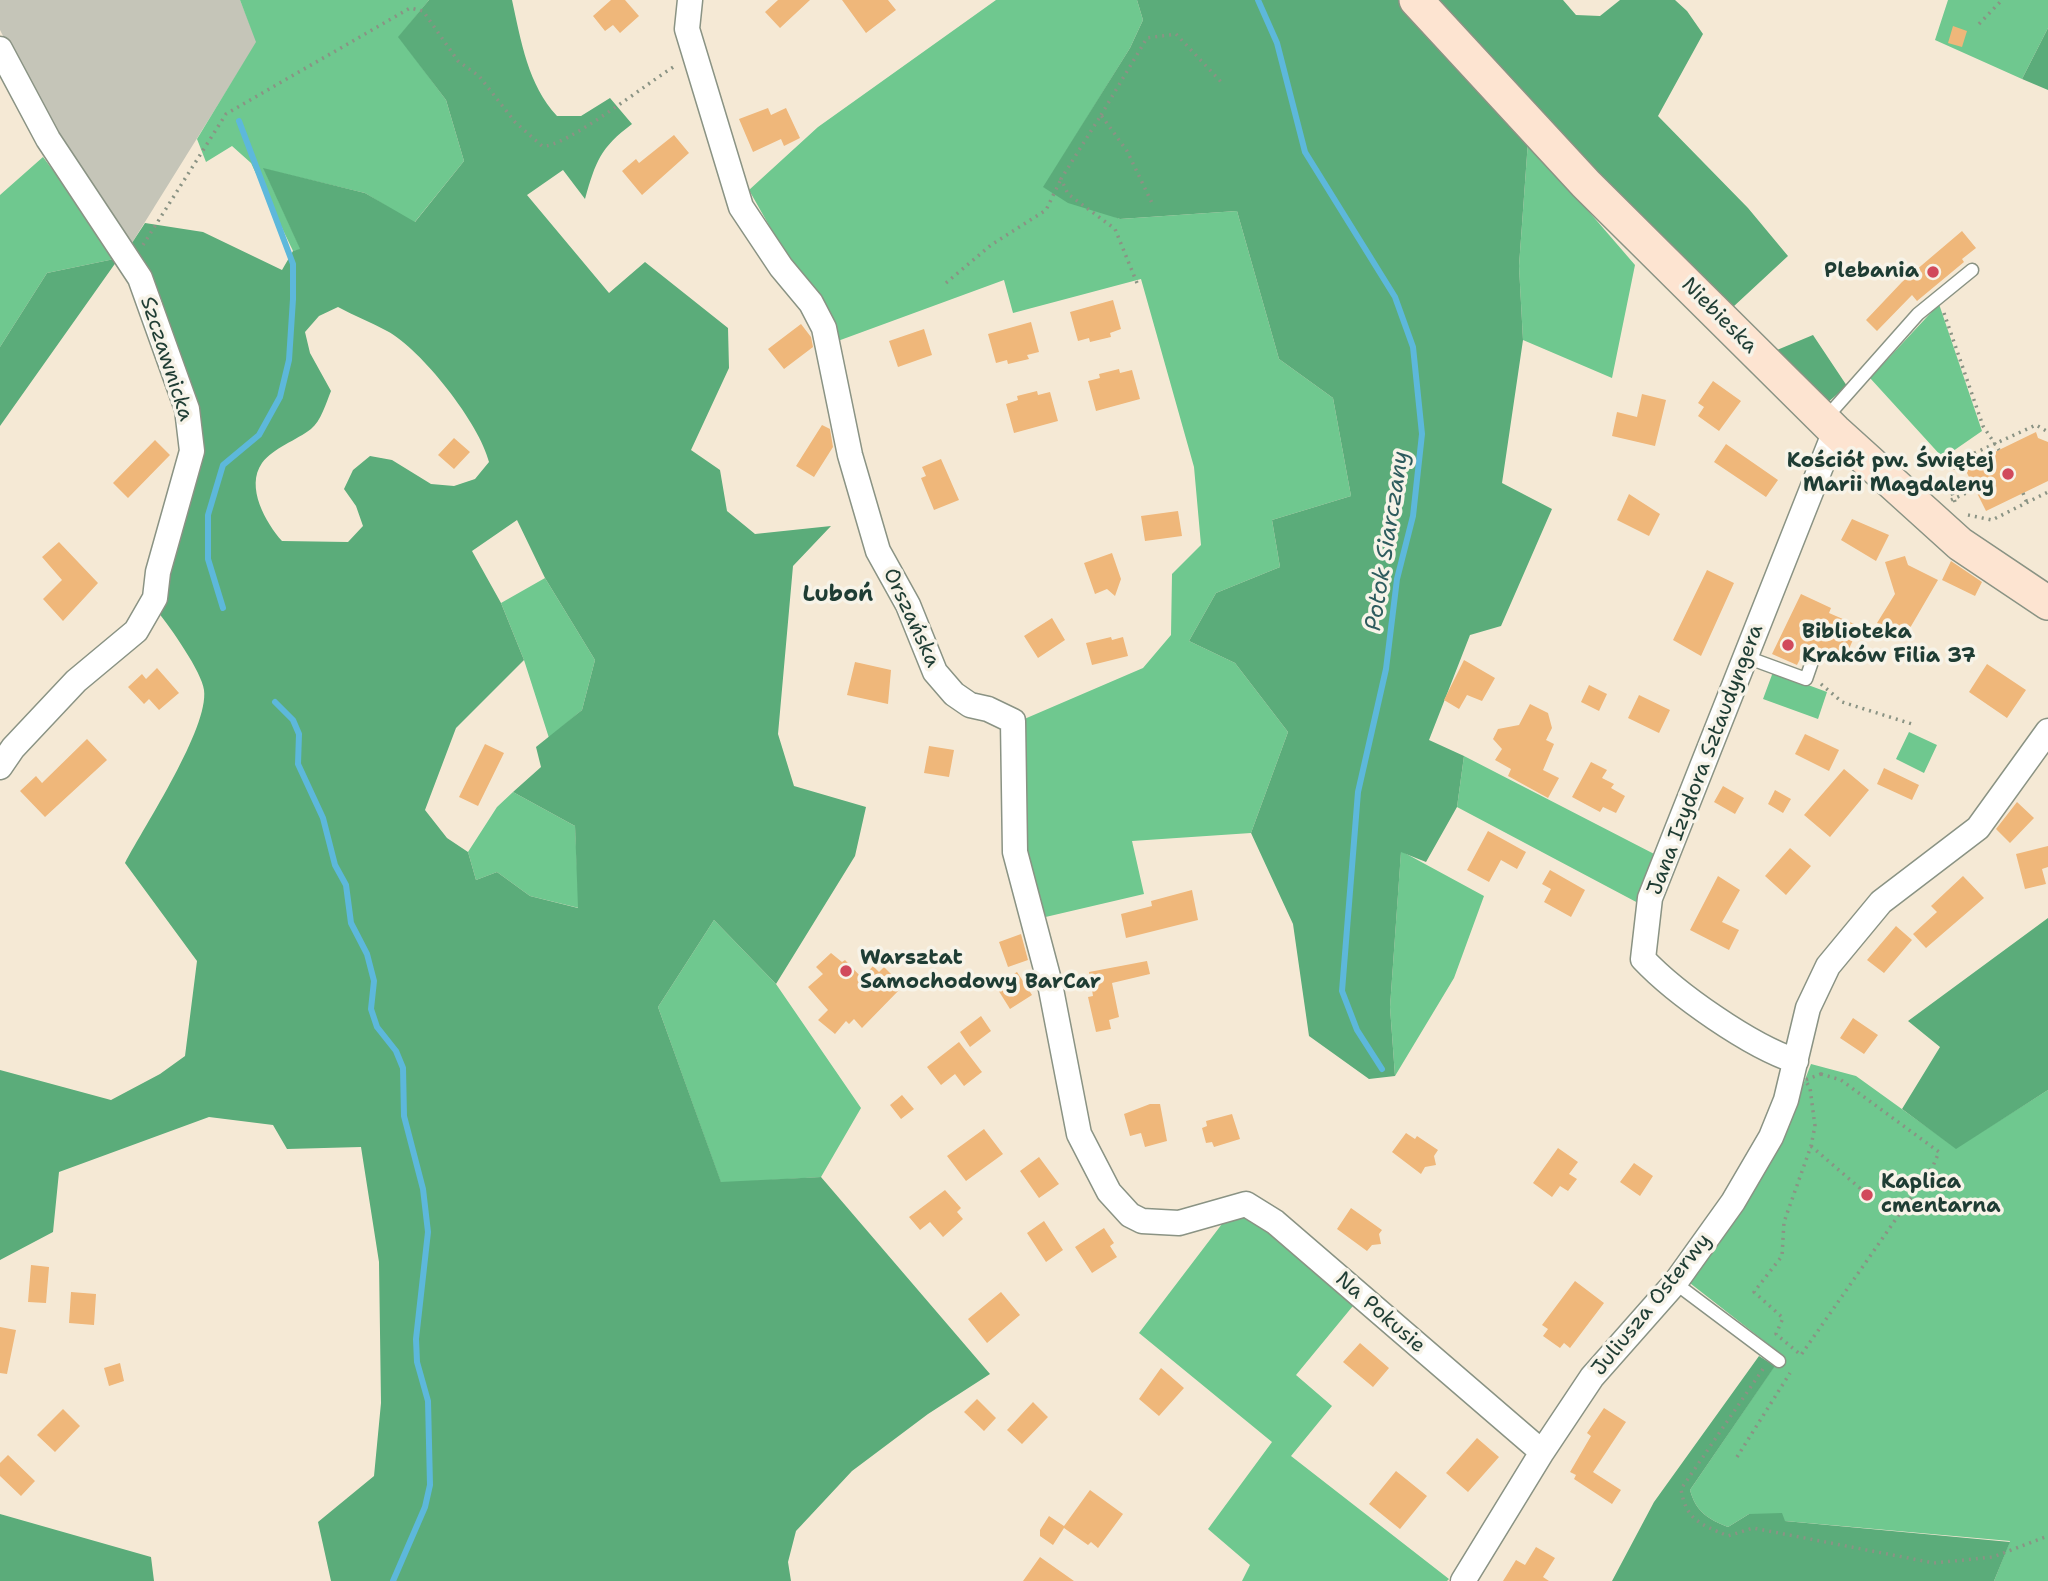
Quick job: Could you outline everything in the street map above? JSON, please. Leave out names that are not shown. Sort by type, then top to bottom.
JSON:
[{"type":"street","name":"Orszańska","points":[[690,0],[687,29],[693,54],[741,207],[782,267],[811,303],[824,328],[850,455],[878,551],[908,605],[935,672],[954,694],[970,705],[988,709],[1013,722],[1015,852],[1050,984],[1079,1134],[1109,1192],[1130,1215],[1142,1221],[1179,1223],[1208,1212]]},
{"type":"street","name":"Niebieska","points":[[1416,0],[1586,184],[1830,426],[1960,544],[2048,603]]},
{"type":"street","name":"Szczawnicka","points":[[0,49],[48,139],[139,278],[187,409],[191,451],[158,572],[155,598],[136,631],[76,681],[13,748],[0,767]]},
{"type":"street","name":"Jana Izydora Sztaudyngera","points":[[1796,1061],[1771,1053],[1661,978],[1643,959],[1650,898],[1746,657],[1830,426]]},
{"type":"street","name":"Juliusza Osterwy","points":[[1463,1581],[1542,1452],[1592,1377],[1675,1283],[1732,1202],[1771,1137],[1786,1100],[1808,1008],[1828,966],[1851,934],[1881,902],[1978,828],[2048,731]]},
{"type":"street","name":"Na Pokusie","points":[[1208,1212],[1245,1204],[1275,1222],[1542,1452]]},
{"type":"lane","points":[[1830,426],[1918,314],[1972,270]]},
{"type":"lane","points":[[1746,657],[1806,679],[1814,656]]},
{"type":"lane","points":[[1675,1283],[1775,1358]]},
{"type":"path","points":[[1979,24],[2002,0]]},
{"type":"path","points":[[131,265],[226,114],[364,32],[410,8],[423,10],[458,61],[479,76],[522,129],[547,147],[599,120],[693,54]]},
{"type":"path","points":[[946,283],[991,245],[1046,210],[1147,38],[1176,34],[1224,85]]},
{"type":"path","points":[[1101,114],[1127,151],[1152,203]]},
{"type":"path","points":[[1062,179],[1068,194],[1115,229],[1137,283]]},
{"type":"path","points":[[1939,297],[1983,426],[1999,450]]},
{"type":"path","points":[[2048,432],[2036,425],[1957,461],[1948,481],[1953,500],[1969,515],[1992,520],[2048,492]]},
{"type":"path","points":[[1953,500],[1975,489]]},
{"type":"path","points":[[2022,493],[2027,503]]},
{"type":"path","points":[[1827,687],[1842,702],[1912,724]]},
{"type":"path","points":[[1821,1074],[1841,1080],[1939,1152],[1933,1166],[1801,1355],[1776,1334],[1783,1318],[1754,1292],[1782,1256],[1784,1222],[1811,1146],[1815,1126],[1810,1088],[1805,1080],[1821,1074]]},
{"type":"path","points":[[1811,1146],[1862,1190]]},
{"type":"path","points":[[1737,1457],[1792,1371],[1775,1358],[1681,1489],[1685,1508],[1700,1524],[1728,1536],[1753,1528],[1934,1563],[1993,1557],[2048,1536]]},
{"type":"shaded area","points":[[0,0],[240,0],[257,42],[130,246],[32,93],[0,30]]},
{"type":"green space","points":[[240,0],[429,0],[399,37],[446,100],[464,161],[414,223],[365,193],[264,169],[301,250],[293,251],[251,163],[232,146],[206,162],[197,139],[256,42]]},
{"type":"green space","points":[[429,0],[512,0],[532,76],[547,104],[557,116],[581,116],[610,98],[632,124],[606,148],[592,175],[585,199],[563,170],[527,195],[609,293],[645,262],[728,328],[729,368],[691,450],[720,470],[727,511],[755,534],[831,526],[793,566],[778,734],[794,786],[866,807],[855,856],[776,984],[714,920],[658,1007],[721,1182],[821,1177],[990,1374],[928,1414],[852,1471],[796,1531],[788,1562],[791,1581],[331,1581],[318,1522],[374,1476],[381,1403],[379,1262],[361,1147],[287,1149],[273,1125],[209,1117],[59,1172],[53,1232],[0,1260],[0,1070],[111,1100],[160,1074],[185,1056],[197,961],[125,863],[186,751],[203,707],[204,690],[198,672],[158,612],[202,428],[169,324],[130,246],[145,223],[203,232],[282,270],[293,251],[300,249],[263,168],[365,193],[415,222],[464,161],[446,100],[398,37]],"holes":[[[338,307],[401,340],[432,370],[474,428],[489,462],[475,479],[454,486],[431,484],[392,460],[370,456],[353,470],[344,489],[356,506],[363,526],[348,542],[282,541],[264,515],[257,493],[257,473],[267,458],[315,426],[320,417],[331,391],[310,353],[305,332],[319,316]],[[517,520],[545,578],[595,660],[582,710],[536,747],[541,767],[513,792],[575,826],[578,908],[530,896],[497,872],[476,880],[468,852],[447,838],[425,810],[456,728],[524,660],[501,603],[472,551]]]},
{"type":"green space","points":[[996,0],[1137,0],[1143,20],[1130,48],[1044,187],[1120,219],[1237,211],[1279,359],[1333,398],[1351,496],[1272,520],[1280,567],[1216,593],[1189,641],[1235,663],[1288,732],[1251,833],[1132,841],[1144,894],[1037,919],[1024,842],[1022,720],[1143,668],[1171,635],[1172,574],[1201,545],[1194,467],[1141,279],[1013,313],[1004,280],[835,342],[749,190],[818,127]]},
{"type":"green space","points":[[1137,0],[1398,0],[1528,141],[1519,266],[1523,340],[1502,483],[1552,509],[1501,626],[1470,635],[1429,740],[1464,756],[1457,807],[1426,862],[1401,852],[1390,1007],[1395,1076],[1369,1079],[1309,1036],[1293,924],[1251,833],[1288,732],[1235,663],[1189,641],[1216,593],[1280,567],[1272,520],[1351,496],[1333,398],[1279,359],[1237,211],[1120,219],[1068,203],[1043,187],[1130,48],[1143,20]]},
{"type":"green space","points":[[1429,0],[1563,0],[1576,15],[1600,16],[1620,0],[1675,0],[1687,11],[1703,34],[1658,116],[1748,208],[1788,256],[1733,307],[1638,216]]},
{"type":"green space","points":[[1948,0],[2048,0],[2048,28],[2022,79],[1935,40]]},
{"type":"green space","points":[[2048,28],[2048,90],[2022,79]]},
{"type":"green space","points":[[1528,141],[1635,265],[1612,378],[1523,340],[1519,266]]},
{"type":"green space","points":[[43,157],[119,258],[47,273],[0,347],[0,195]]},
{"type":"green space","points":[[119,258],[0,426],[0,347],[47,273]]},
{"type":"green space","points":[[1939,304],[1982,431],[1943,458],[1870,378]]},
{"type":"green space","points":[[1813,335],[1847,386],[1827,403],[1777,350]]},
{"type":"green space","points":[[545,578],[595,660],[582,710],[549,738],[524,660],[501,603]]},
{"type":"green space","points":[[1773,672],[1827,692],[1818,719],[1763,699]]},
{"type":"green space","points":[[1909,732],[1937,745],[1924,773],[1896,759]]},
{"type":"green space","points":[[1464,756],[1660,857],[1640,904],[1457,807]]},
{"type":"green space","points":[[513,792],[575,826],[579,908],[530,896],[497,872],[476,880],[468,852],[497,807]]},
{"type":"green space","points":[[1401,851],[1484,896],[1454,978],[1395,1076],[1390,1007]]},
{"type":"green space","points":[[2048,918],[2048,1090],[1956,1149],[1902,1109],[1940,1047],[1908,1021]]},
{"type":"green space","points":[[714,920],[776,984],[861,1108],[821,1177],[721,1183],[658,1007]]},
{"type":"green space","points":[[1811,1064],[1856,1076],[1956,1148],[2048,1090],[2048,1581],[1994,1581],[2010,1541],[1785,1521],[1749,1514],[1728,1527],[1704,1514],[1693,1498],[1690,1490],[1782,1355],[1686,1280],[1785,1132]]},
{"type":"green space","points":[[1249,1214],[1357,1301],[1296,1375],[1332,1406],[1291,1456],[1449,1579],[1447,1581],[1242,1581],[1250,1565],[1208,1529],[1272,1442],[1139,1333],[1225,1220]]},
{"type":"green space","points":[[1759,1356],[1775,1366],[1690,1490],[1704,1514],[1728,1527],[1749,1514],[1782,1513],[1785,1521],[2010,1542],[1994,1581],[1612,1581],[1654,1502]]},
{"type":"green space","points":[[0,1514],[151,1557],[154,1581],[0,1581]]},
{"type":"building","points":[[611,0],[625,0],[639,16],[620,33],[613,25],[605,31],[593,16]]},
{"type":"building","points":[[778,0],[810,0],[780,28],[765,12]]},
{"type":"building","points":[[842,0],[888,0],[896,10],[866,33]]},
{"type":"building","points":[[1953,26],[1967,31],[1962,47],[1948,43]]},
{"type":"building","points":[[768,108],[771,115],[786,108],[800,138],[784,146],[781,139],[753,152],[739,119]]},
{"type":"building","points":[[674,135],[689,153],[642,195],[622,171],[636,159],[639,163]]},
{"type":"building","points":[[1962,231],[1976,248],[1962,259],[1964,262],[1917,301],[1912,295],[1877,331],[1866,320],[1902,282]]},
{"type":"building","points":[[1113,300],[1121,329],[1110,333],[1111,337],[1090,342],[1089,338],[1078,341],[1070,312]]},
{"type":"building","points":[[1031,322],[1039,352],[1027,355],[1029,359],[1008,364],[1007,360],[996,363],[988,334]]},
{"type":"building","points":[[801,324],[811,337],[813,347],[784,369],[768,349]]},
{"type":"building","points":[[924,329],[932,355],[898,367],[889,341]]},
{"type":"building","points":[[1119,369],[1120,373],[1132,370],[1140,399],[1096,411],[1088,381],[1100,378],[1099,374]]},
{"type":"building","points":[[1713,381],[1741,401],[1719,431],[1698,416],[1704,407],[1698,403]]},
{"type":"building","points":[[1037,391],[1038,395],[1050,392],[1058,421],[1014,433],[1006,404],[1018,400],[1017,396]]},
{"type":"building","points":[[1642,394],[1666,400],[1655,446],[1612,436],[1617,412],[1637,417]]},
{"type":"building","points":[[822,425],[830,429],[833,447],[814,477],[796,466]]},
{"type":"building","name":"Kościół pw. Świętej Marii Magdaleny","points":[[2036,432],[2038,438],[2048,442],[2048,481],[1986,511],[1964,467]]},
{"type":"building","points":[[454,438],[470,452],[454,469],[438,455]]},
{"type":"building","points":[[155,440],[170,455],[128,498],[113,483]]},
{"type":"building","points":[[1726,444],[1778,480],[1766,497],[1714,462]]},
{"type":"building","points":[[941,459],[959,500],[934,510],[921,478],[926,476],[922,467]]},
{"type":"building","points":[[1629,494],[1660,514],[1649,536],[1617,520]]},
{"type":"building","points":[[1178,511],[1182,536],[1145,541],[1141,516]]},
{"type":"building","points":[[1852,519],[1889,535],[1876,561],[1841,540]]},
{"type":"building","points":[[59,542],[98,583],[63,621],[43,599],[62,580],[42,557]]},
{"type":"building","points":[[1112,553],[1121,579],[1115,596],[1107,589],[1095,594],[1084,563]]},
{"type":"building","points":[[1905,556],[1908,565],[1938,580],[1903,640],[1877,623],[1895,594],[1885,562]]},
{"type":"building","points":[[1951,561],[1982,582],[1975,596],[1942,580]]},
{"type":"building","points":[[1707,570],[1734,583],[1701,656],[1673,640]]},
{"type":"building","points":[[1801,594],[1831,608],[1829,613],[1859,626],[1845,658],[1837,654],[1835,657],[1807,645],[1797,665],[1772,654]]},
{"type":"building","points":[[1052,618],[1065,640],[1038,658],[1024,636]]},
{"type":"building","points":[[1111,637],[1112,640],[1123,637],[1128,656],[1092,665],[1086,643]]},
{"type":"building","points":[[1464,660],[1495,678],[1482,701],[1467,695],[1459,709],[1444,700]]},
{"type":"building","points":[[855,662],[891,670],[888,704],[847,695]]},
{"type":"building","points":[[1987,664],[2026,690],[2007,718],[1969,692]]},
{"type":"building","points":[[157,668],[179,693],[159,710],[149,699],[144,704],[128,687],[142,674],[146,679]]},
{"type":"building","points":[[1589,685],[1607,694],[1599,711],[1581,702]]},
{"type":"building","points":[[1639,695],[1670,710],[1659,733],[1628,718]]},
{"type":"building","points":[[1530,704],[1548,713],[1552,728],[1546,740],[1554,744],[1543,770],[1559,778],[1548,798],[1508,776],[1511,769],[1495,760],[1502,749],[1493,739],[1498,729],[1519,725]]},
{"type":"building","points":[[1805,734],[1839,750],[1829,771],[1795,754]]},
{"type":"building","points":[[87,739],[107,760],[45,817],[20,791],[36,776],[42,783]]},
{"type":"building","points":[[485,744],[504,753],[478,806],[459,797]]},
{"type":"building","points":[[929,746],[954,750],[949,777],[924,773]]},
{"type":"building","points":[[1591,762],[1607,770],[1602,778],[1614,784],[1611,788],[1625,796],[1616,813],[1603,807],[1600,812],[1572,797]]},
{"type":"building","points":[[1884,768],[1919,785],[1912,800],[1877,784]]},
{"type":"building","points":[[1844,769],[1869,790],[1830,837],[1804,815]]},
{"type":"building","points":[[1723,786],[1744,798],[1735,814],[1714,802]]},
{"type":"building","points":[[1775,790],[1791,799],[1783,813],[1768,804]]},
{"type":"building","points":[[2017,802],[2034,818],[2010,843],[1996,829]]},
{"type":"building","points":[[1488,831],[1526,852],[1517,869],[1501,860],[1489,882],[1467,870]]},
{"type":"building","points":[[2048,846],[2048,867],[2042,869],[2046,884],[2025,889],[2016,854]]},
{"type":"building","points":[[1790,848],[1811,866],[1786,895],[1765,876]]},
{"type":"building","points":[[1550,870],[1585,890],[1571,917],[1544,902],[1551,889],[1542,884]]},
{"type":"building","points":[[1718,876],[1740,890],[1722,922],[1739,930],[1729,950],[1690,930]]},
{"type":"building","points":[[1963,876],[1984,898],[1926,948],[1913,934],[1937,912],[1931,906]]},
{"type":"building","points":[[1192,890],[1198,920],[1126,938],[1121,914],[1152,906],[1151,901]]},
{"type":"building","points":[[1896,926],[1912,940],[1884,973],[1867,960]]},
{"type":"building","points":[[1021,934],[1028,960],[1008,967],[999,942]]},
{"type":"building","points":[[831,953],[842,962],[845,960],[862,978],[873,966],[879,972],[884,967],[903,986],[862,1028],[854,1019],[849,1024],[846,1021],[835,1034],[818,1020],[828,1010],[808,987],[823,974],[816,967]]},
{"type":"building","points":[[1147,961],[1150,974],[1112,983],[1119,1017],[1109,1020],[1111,1029],[1096,1032],[1088,997],[1093,996],[1089,972]]},
{"type":"building","points":[[1017,972],[1032,995],[1010,1009],[995,985]]},
{"type":"building","points":[[981,1016],[991,1031],[970,1047],[960,1032]]},
{"type":"building","points":[[1853,1018],[1878,1035],[1864,1054],[1840,1038]]},
{"type":"building","points":[[959,1042],[982,1072],[964,1086],[955,1074],[941,1085],[927,1067]]},
{"type":"building","points":[[902,1095],[914,1109],[901,1119],[890,1105]]},
{"type":"building","points":[[1150,1104],[1160,1104],[1167,1141],[1145,1147],[1141,1133],[1130,1136],[1124,1114]]},
{"type":"building","points":[[1232,1114],[1240,1139],[1214,1147],[1212,1142],[1206,1143],[1202,1128],[1207,1126],[1206,1121]]},
{"type":"building","points":[[984,1129],[1003,1154],[966,1181],[947,1156]]},
{"type":"building","points":[[1406,1133],[1415,1139],[1417,1136],[1438,1150],[1434,1156],[1436,1165],[1425,1167],[1421,1174],[1392,1152]]},
{"type":"building","points":[[1558,1148],[1578,1162],[1569,1174],[1577,1179],[1568,1191],[1560,1186],[1552,1197],[1533,1183]]},
{"type":"building","points":[[1039,1157],[1059,1184],[1039,1198],[1020,1171]]},
{"type":"building","points":[[1634,1163],[1653,1176],[1640,1196],[1620,1182]]},
{"type":"building","points":[[945,1190],[961,1208],[957,1212],[963,1219],[943,1237],[930,1222],[920,1230],[909,1217]]},
{"type":"building","points":[[1351,1208],[1382,1230],[1379,1234],[1381,1244],[1372,1245],[1367,1251],[1337,1229]]},
{"type":"building","points":[[1044,1221],[1063,1250],[1046,1262],[1027,1233]]},
{"type":"building","points":[[1104,1228],[1114,1243],[1110,1246],[1117,1257],[1092,1273],[1075,1247]]},
{"type":"building","points":[[31,1265],[49,1267],[46,1303],[28,1302]]},
{"type":"building","points":[[1575,1281],[1604,1303],[1570,1348],[1564,1343],[1560,1348],[1543,1336],[1548,1329],[1542,1325]]},
{"type":"building","points":[[71,1292],[96,1294],[94,1325],[69,1323]]},
{"type":"building","points":[[1001,1292],[1020,1315],[987,1343],[968,1319]]},
{"type":"building","points":[[0,1327],[16,1330],[7,1374],[0,1373]]},
{"type":"building","points":[[1360,1343],[1389,1368],[1373,1387],[1343,1362]]},
{"type":"building","points":[[120,1363],[124,1381],[109,1386],[104,1368]]},
{"type":"building","points":[[1161,1368],[1184,1388],[1159,1416],[1139,1399]]},
{"type":"building","points":[[977,1399],[996,1418],[984,1431],[964,1412]]},
{"type":"building","points":[[1033,1402],[1048,1417],[1022,1444],[1007,1430]]},
{"type":"building","points":[[1604,1408],[1626,1422],[1593,1472],[1621,1490],[1612,1504],[1574,1479],[1576,1475],[1570,1472],[1591,1436],[1587,1433]]},
{"type":"building","points":[[63,1409],[80,1426],[55,1452],[37,1435]]},
{"type":"building","points":[[1477,1438],[1499,1457],[1468,1492],[1446,1473]]},
{"type":"building","points":[[8,1455],[35,1481],[21,1496],[0,1476],[0,1463]]},
{"type":"building","points":[[1396,1471],[1427,1496],[1400,1529],[1369,1504]]},
{"type":"building","points":[[1090,1490],[1123,1514],[1098,1548],[1091,1542],[1088,1545],[1064,1528],[1053,1545],[1040,1536],[1040,1530],[1049,1516],[1064,1526]]},
{"type":"building","points":[[1536,1547],[1555,1558],[1543,1577],[1549,1581],[1503,1581],[1516,1560],[1525,1565]]},
{"type":"building","points":[[1040,1557],[1074,1581],[1023,1581]]},
{"type":"waterway","name":"Potok Siarczany","points":[[1258,0],[1277,43],[1305,152],[1395,297],[1413,347],[1422,434],[1413,516],[1397,579],[1386,669],[1358,792],[1342,991],[1357,1030],[1382,1069]]},
{"type":"waterway","points":[[223,608],[208,559],[208,515],[223,465],[259,435],[280,397],[289,360],[293,299],[293,264],[239,121]]},
{"type":"waterway","points":[[275,702],[293,720],[299,734],[298,764],[323,818],[335,865],[346,885],[351,923],[367,954],[374,981],[371,1009],[377,1027],[396,1051],[403,1068],[404,1116],[423,1189],[428,1232],[416,1339],[417,1362],[428,1401],[430,1485],[425,1507],[393,1581]]},
{"type":"place","name":"Plebania","points":[[1933,272]]},
{"type":"place","name":"Kościół pw. Świętej Marii Magdaleny","points":[[2008,474]]},
{"type":"place","name":"Biblioteka Kraków Filia 37","points":[[1788,645]]},
{"type":"place","name":"Warsztat Samochodowy BarCar","points":[[846,971]]},
{"type":"place","name":"Kaplica cmentarna","points":[[1867,1195]]},
{"type":"district","name":"Luboń","points":[[838,595]]}]
